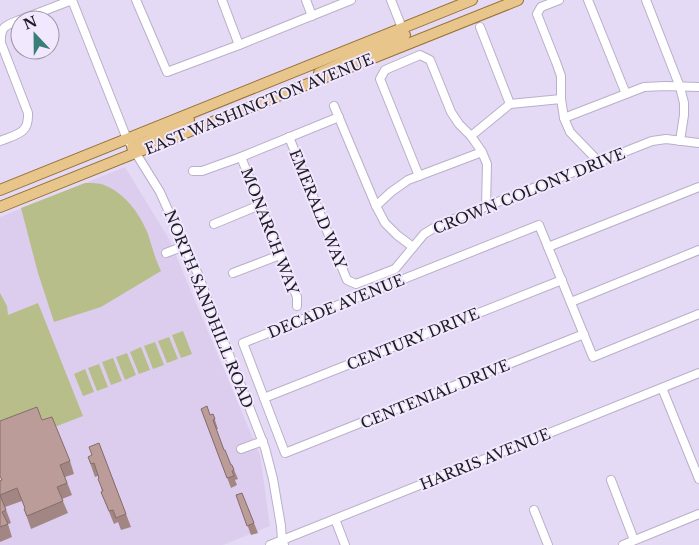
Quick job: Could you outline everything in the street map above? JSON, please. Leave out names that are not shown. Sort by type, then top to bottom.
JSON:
[{"type":"main road","name":"EAST WASHINGTON AVENUE","points":[[0,190],[270,99],[405,36],[472,0]]},
{"type":"main road","points":[[478,22],[494,3],[500,0]]},
{"type":"main road","name":"EAST WASHINGTON AVENUE","points":[[0,207],[132,146],[148,141],[193,118],[208,106],[405,36],[478,22],[518,0]]},
{"type":"street","points":[[46,10],[72,0]]},
{"type":"street","name":"NORTH SANDHILL ROAD","points":[[72,0],[132,146],[160,192],[196,272],[262,441],[273,479],[283,543]]},
{"type":"street","points":[[136,0],[167,72],[351,0]]},
{"type":"street","points":[[222,0],[239,45]]},
{"type":"street","points":[[306,0],[312,16]]},
{"type":"street","points":[[391,0],[405,36]]},
{"type":"street","points":[[559,0],[541,7],[537,14],[561,76],[561,99],[564,118],[570,132],[599,162]]},
{"type":"street","points":[[588,0],[626,94]]},
{"type":"street","points":[[646,0],[680,87],[684,103],[680,141]]},
{"type":"street","points":[[478,22],[510,104]]},
{"type":"street","points":[[0,141],[20,133],[26,129],[29,123],[28,112],[1,43],[0,35],[2,30],[10,24]]},
{"type":"street","points":[[419,176],[380,79],[385,70],[420,55],[430,60],[451,112],[482,152],[486,164],[486,207]]},
{"type":"street","points":[[564,118],[644,87],[699,87]]},
{"type":"street","points":[[471,136],[510,104],[561,99]]},
{"type":"street","points":[[334,106],[385,223],[397,235],[414,246]]},
{"type":"street","points":[[193,171],[202,171],[241,157],[339,117]]},
{"type":"street","name":"EMERALD WAY","points":[[289,137],[347,280]]},
{"type":"street","name":"CROWN COLONY DRIVE","points":[[347,280],[356,284],[395,269],[424,234],[438,226],[652,141],[666,138],[699,144]]},
{"type":"street","points":[[376,206],[408,180],[482,152]]},
{"type":"street","name":"MONARCH WAY","points":[[241,157],[297,297],[297,306]]},
{"type":"street","points":[[699,187],[548,248],[593,357],[699,314]]},
{"type":"street","points":[[214,224],[260,205]]},
{"type":"street","name":"DECADE AVENUE","points":[[286,453],[244,343],[539,225],[548,248]]},
{"type":"street","points":[[166,253],[184,246]]},
{"type":"street","points":[[571,302],[699,250]]},
{"type":"street","points":[[233,273],[280,254]]},
{"type":"street","name":"CENTURY DRIVE","points":[[264,398],[562,280]]},
{"type":"street","name":"CENTENIAL DRIVE","points":[[286,453],[584,334]]},
{"type":"street","name":"HARRIS AVENUE","points":[[270,545],[283,543],[335,519],[699,373]]},
{"type":"street","points":[[662,388],[699,479]]},
{"type":"street","points":[[241,449],[262,441]]},
{"type":"street","points":[[610,480],[634,540]]},
{"type":"street","points":[[534,510],[548,545]]},
{"type":"street","points":[[623,545],[699,514]]},
{"type":"street","points":[[335,519],[345,545]]},
{"type":"shaded area","points":[[125,167],[169,239],[260,455],[270,526],[223,545],[0,545],[0,217]]},
{"type":"green space","points":[[85,183],[104,185],[119,193],[131,205],[145,226],[161,271],[101,307],[54,322],[38,273],[21,208]]},
{"type":"green space","points":[[0,293],[7,306],[8,315],[38,303],[83,416],[47,430],[41,416],[3,431],[0,424]]},
{"type":"green space","points":[[183,331],[192,354],[181,358],[172,335]]},
{"type":"green space","points":[[169,337],[178,359],[167,363],[158,341]]},
{"type":"green space","points":[[155,342],[164,365],[153,369],[144,346]]},
{"type":"green space","points":[[141,347],[150,370],[139,374],[130,352]]},
{"type":"green space","points":[[127,353],[136,375],[125,380],[116,357]]},
{"type":"green space","points":[[113,358],[122,381],[111,385],[102,362]]},
{"type":"green space","points":[[99,364],[108,387],[97,391],[88,368]]},
{"type":"green space","points":[[85,369],[94,392],[83,396],[74,374]]},
{"type":"building","points":[[207,406],[210,415],[213,414],[215,419],[213,420],[234,470],[232,471],[234,476],[227,478],[201,409]]},
{"type":"building","points":[[37,407],[42,420],[52,417],[70,461],[60,465],[67,483],[57,487],[63,501],[27,516],[17,488],[0,495],[0,481],[2,480],[0,476],[0,421]]},
{"type":"building","points":[[99,443],[126,514],[116,518],[113,510],[109,511],[101,492],[103,491],[94,463],[91,464],[88,457],[92,455],[89,447]]},
{"type":"building","points":[[242,493],[254,523],[247,526],[236,495]]},
{"type":"building","points":[[0,495],[6,510],[2,512],[8,524],[0,527]]}]
